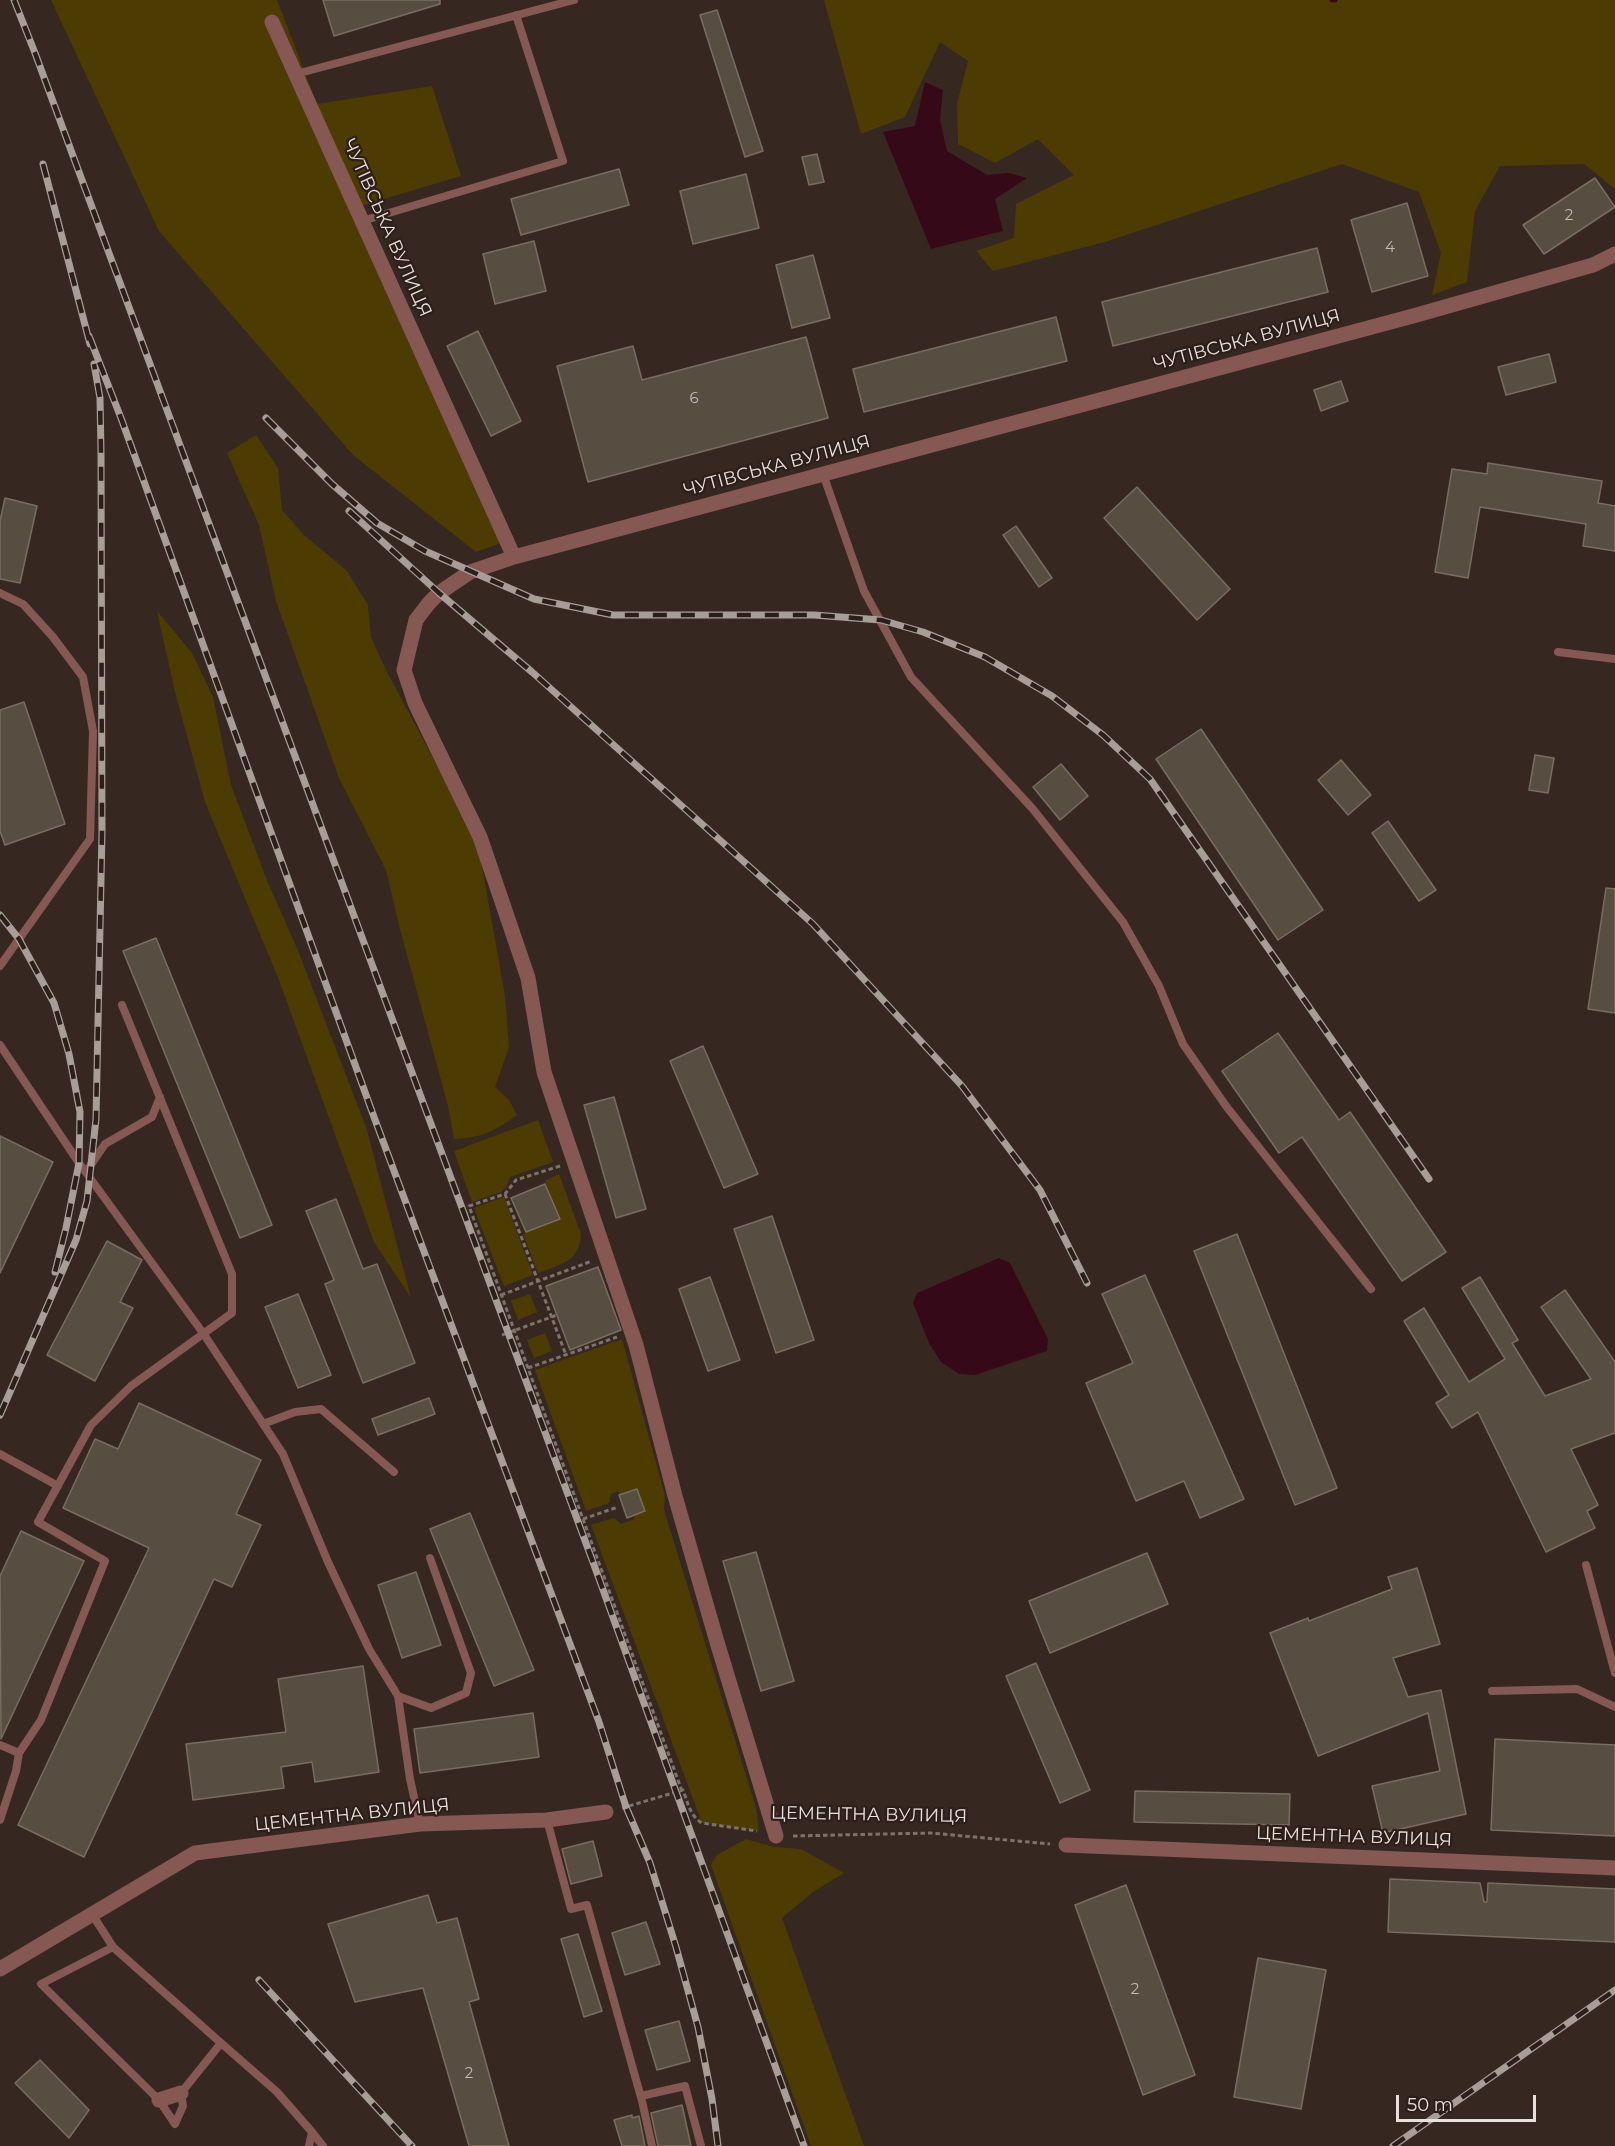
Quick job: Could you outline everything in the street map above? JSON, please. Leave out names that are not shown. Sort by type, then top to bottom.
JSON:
[{"type":"street","name":"ЧУТІВСЬКА ВУЛИЦЯ","points":[[273,22],[514,557],[1413,316],[1593,265],[1615,254]]},
{"type":"street","points":[[514,557],[470,572],[439,593],[429,603],[416,620],[404,670],[416,703],[480,837],[528,978],[544,1072],[632,1332],[710,1619],[776,1836]]},
{"type":"street","name":"ЦЕМЕНТНА ВУЛИЦЯ","points":[[0,1969],[195,1852],[420,1824],[547,1820],[606,1812]]},
{"type":"street","name":"ЦЕМЕНТНА ВУЛИЦЯ","points":[[1066,1845],[1615,1868]]},
{"type":"street","points":[[159,2100],[181,2093]]},
{"type":"lane","points":[[296,74],[574,0]]},
{"type":"lane","points":[[362,221],[563,161],[516,15]]},
{"type":"lane","points":[[823,474],[864,591],[911,677],[1032,808],[1123,922],[1159,986],[1189,1053],[1226,1106],[1371,1288]]},
{"type":"lane","points":[[0,593],[23,603],[53,637],[82,677],[93,731],[90,839],[0,966]]},
{"type":"lane","points":[[1558,652],[1615,659]]},
{"type":"lane","points":[[0,1820],[16,1771],[19,1754],[40,1720],[105,1561],[38,1522],[91,1425],[131,1386],[232,1313],[232,1274],[122,1005]]},
{"type":"lane","points":[[0,1045],[86,1172],[203,1333],[283,1454],[328,1562],[369,1649],[398,1696],[410,1779],[420,1824]]},
{"type":"lane","points":[[86,1172],[105,1144],[152,1117],[160,1097]]},
{"type":"lane","points":[[263,1424],[295,1412],[321,1409],[394,1472]]},
{"type":"lane","points":[[0,1454],[58,1486]]},
{"type":"lane","points":[[398,1696],[431,1708],[466,1694],[471,1673],[429,1558]]},
{"type":"lane","points":[[1586,1565],[1615,1672]]},
{"type":"lane","points":[[1492,1691],[1577,1689],[1615,1707]]},
{"type":"lane","points":[[0,1745],[19,1754]]},
{"type":"lane","points":[[547,1820],[571,1909],[587,1905],[641,2096],[651,2146]]},
{"type":"lane","points":[[92,1914],[113,1947],[277,2092],[323,2146]]},
{"type":"lane","points":[[113,1947],[41,1984],[159,2100],[175,2124],[183,2106],[181,2093],[221,2043]]},
{"type":"lane","points":[[641,2096],[685,2086],[701,2146]]},
{"type":"lane","points":[[309,2146],[312,2132]]},
{"type":"path","points":[[566,1355],[506,1194],[516,1180],[574,1161]]},
{"type":"path","name":"ЦЕМЕНТНА ВУЛИЦЯ","points":[[506,1194],[469,1206],[682,1791],[696,1819],[702,1823],[759,1831],[776,1836],[931,1833],[1066,1845]]},
{"type":"path","points":[[501,1294],[606,1256]]},
{"type":"path","points":[[502,1335],[557,1315]]},
{"type":"path","points":[[528,1368],[632,1332]]},
{"type":"path","points":[[583,1519],[618,1507]]},
{"type":"path","points":[[606,1812],[682,1791]]},
{"type":"shaded area","points":[[51,0],[277,0],[317,104],[432,86],[461,176],[354,208],[512,539],[476,552],[353,455],[159,231]]},
{"type":"shaded area","points":[[824,0],[1615,0],[1615,189],[1584,164],[1500,166],[1475,211],[1467,282],[1432,295],[1441,253],[1419,192],[1342,164],[1105,242],[993,271],[976,251],[1014,238],[1016,204],[1074,175],[1038,139],[995,163],[958,144],[957,104],[968,61],[940,42],[905,117],[861,134]]},
{"type":"shaded area","points":[[925,82],[943,90],[940,120],[947,151],[987,175],[1009,173],[1027,178],[995,199],[1003,231],[931,249],[883,132],[915,126]]},
{"type":"shaded area","points":[[256,435],[278,468],[282,510],[303,534],[347,571],[368,605],[371,637],[386,670],[470,827],[481,861],[505,996],[509,1047],[495,1087],[509,1100],[517,1115],[495,1129],[480,1135],[454,1139],[448,1106],[386,870],[339,778],[276,601],[259,525],[227,453]]},
{"type":"shaded area","points":[[157,611],[192,653],[213,697],[231,785],[366,1127],[411,1298],[374,1242],[279,980],[205,802],[175,692]]},
{"type":"shaded area","points":[[538,1120],[553,1162],[510,1177],[501,1192],[472,1202],[454,1151]]},
{"type":"shaded area","points":[[559,1174],[581,1234],[580,1244],[573,1257],[538,1273],[523,1234],[560,1219],[545,1181]]},
{"type":"shaded area","points":[[504,1197],[533,1275],[504,1286],[474,1208]]},
{"type":"shaded area","points":[[999,1258],[1010,1263],[1048,1339],[1047,1351],[975,1375],[959,1374],[941,1362],[929,1343],[913,1303],[917,1293]]},
{"type":"shaded area","points":[[530,1294],[537,1312],[518,1320],[511,1301]]},
{"type":"shaded area","points":[[545,1333],[552,1351],[534,1358],[527,1340]]},
{"type":"shaded area","points":[[622,1339],[665,1496],[664,1510],[756,1808],[759,1831],[702,1823],[591,1525],[614,1518],[621,1524],[635,1519],[634,1515],[645,1510],[636,1489],[621,1495],[618,1491],[611,1494],[609,1503],[586,1511],[535,1370]]},
{"type":"shaded area","points":[[746,1839],[774,1847],[801,1849],[844,1873],[813,1892],[782,1918],[864,2146],[811,2146],[711,1865],[717,1855]]},
{"type":"building","points":[[323,0],[440,0],[440,4],[334,36]]},
{"type":"building","points":[[717,10],[763,151],[745,157],[700,15]]},
{"type":"building","points":[[817,154],[824,182],[809,185],[802,157]]},
{"type":"building","points":[[619,169],[629,205],[521,235],[511,199]]},
{"type":"building","points":[[746,174],[759,228],[693,244],[680,191]]},
{"type":"building","points":[[1595,178],[1615,207],[1544,254],[1523,225]]},
{"type":"building","points":[[1407,203],[1428,276],[1372,292],[1351,220]]},
{"type":"building","points":[[534,241],[546,291],[495,304],[483,254]]},
{"type":"building","points":[[1317,248],[1328,292],[1113,346],[1102,302]]},
{"type":"building","points":[[813,255],[830,318],[792,328],[776,265]]},
{"type":"building","points":[[1056,317],[1067,361],[864,412],[853,369]]},
{"type":"building","points":[[478,331],[521,421],[491,436],[447,346]]},
{"type":"building","points":[[806,337],[828,418],[588,482],[557,366],[633,346],[642,380]]},
{"type":"building","points":[[1549,354],[1556,382],[1506,395],[1498,367]]},
{"type":"building","points":[[1341,381],[1348,401],[1321,411],[1314,390]]},
{"type":"building","points":[[1488,463],[1602,481],[1598,503],[1615,506],[1615,551],[1583,546],[1586,524],[1480,507],[1468,578],[1435,572],[1452,469],[1487,474]]},
{"type":"building","points":[[1137,487],[1230,589],[1197,620],[1104,518]]},
{"type":"building","points":[[5,498],[37,506],[20,583],[0,579],[0,521]]},
{"type":"building","points":[[1016,526],[1052,578],[1039,587],[1003,535]]},
{"type":"building","points":[[24,702],[65,824],[5,845],[0,831],[0,710]]},
{"type":"building","points":[[1201,729],[1323,910],[1278,940],[1156,759]]},
{"type":"building","points":[[1535,755],[1554,758],[1548,793],[1529,790]]},
{"type":"building","points":[[1341,760],[1371,795],[1348,815],[1318,780]]},
{"type":"building","points":[[1061,764],[1088,796],[1060,820],[1033,787]]},
{"type":"building","points":[[1388,821],[1436,890],[1419,901],[1372,833]]},
{"type":"building","points":[[1606,888],[1615,889],[1615,1013],[1588,1009]]},
{"type":"building","points":[[156,938],[272,1225],[240,1238],[123,951]]},
{"type":"building","points":[[1278,1033],[1339,1120],[1350,1112],[1446,1252],[1402,1281],[1302,1137],[1279,1153],[1222,1071]]},
{"type":"building","points":[[703,1046],[758,1174],[724,1188],[670,1061]]},
{"type":"building","points":[[614,1097],[646,1209],[616,1218],[584,1105]]},
{"type":"building","points":[[0,1136],[53,1162],[0,1273]]},
{"type":"building","points":[[545,1184],[560,1219],[526,1232],[511,1198]]},
{"type":"building","points":[[336,1199],[363,1269],[377,1264],[415,1363],[363,1383],[325,1284],[334,1280],[306,1211]]},
{"type":"building","points":[[772,1216],[814,1340],[776,1353],[734,1229]]},
{"type":"building","points":[[1237,1234],[1337,1488],[1295,1505],[1194,1251]]},
{"type":"building","points":[[107,1241],[142,1260],[120,1302],[133,1308],[95,1381],[47,1355]]},
{"type":"building","points":[[598,1267],[621,1330],[570,1350],[546,1286]]},
{"type":"building","points":[[1145,1275],[1244,1499],[1200,1518],[1184,1481],[1136,1501],[1086,1383],[1133,1363],[1102,1294]]},
{"type":"building","points":[[710,1277],[740,1360],[708,1371],[679,1289]]},
{"type":"building","points":[[1480,1277],[1518,1340],[1512,1343],[1545,1396],[1591,1379],[1541,1307],[1565,1290],[1615,1362],[1615,1433],[1571,1449],[1598,1505],[1587,1511],[1595,1528],[1546,1552],[1478,1412],[1452,1428],[1436,1403],[1449,1395],[1404,1321],[1424,1308],[1469,1382],[1505,1359],[1462,1288]]},
{"type":"building","points":[[298,1294],[331,1375],[298,1388],[265,1307]]},
{"type":"building","points":[[429,1398],[435,1414],[378,1435],[372,1419]]},
{"type":"building","points":[[139,1403],[261,1460],[236,1514],[261,1525],[232,1587],[214,1579],[84,1857],[18,1825],[149,1548],[63,1508],[95,1439],[118,1449]]},
{"type":"building","points":[[637,1489],[645,1511],[627,1518],[619,1495]]},
{"type":"building","points":[[470,1513],[534,1670],[494,1686],[430,1529]]},
{"type":"building","points":[[21,1531],[84,1561],[1,1739],[0,1576]]},
{"type":"building","points":[[756,1552],[794,1681],[761,1691],[723,1561]]},
{"type":"building","points":[[1147,1553],[1168,1604],[1050,1653],[1029,1601]]},
{"type":"building","points":[[1417,1568],[1440,1644],[1393,1658],[1408,1697],[1441,1690],[1466,1814],[1383,1833],[1372,1786],[1440,1771],[1428,1713],[1318,1756],[1270,1633],[1308,1618],[1309,1621],[1392,1589],[1388,1577]]},
{"type":"building","points":[[416,1572],[441,1645],[402,1658],[378,1585]]},
{"type":"building","points":[[1036,1663],[1090,1790],[1060,1803],[1006,1676]]},
{"type":"building","points":[[363,1666],[379,1772],[315,1782],[312,1762],[281,1767],[284,1788],[193,1800],[186,1744],[286,1732],[278,1679]]},
{"type":"building","points":[[533,1713],[539,1757],[420,1773],[414,1729]]},
{"type":"building","points":[[1495,1739],[1615,1745],[1615,1836],[1491,1830]]},
{"type":"building","points":[[1135,1791],[1290,1794],[1289,1825],[1134,1822]]},
{"type":"building","points":[[593,1841],[602,1876],[571,1884],[562,1849]]},
{"type":"building","points":[[1390,1879],[1480,1883],[1484,1902],[1487,1902],[1488,1883],[1615,1889],[1615,1942],[1388,1932]]},
{"type":"building","points":[[1126,1885],[1195,2075],[1143,2095],[1075,1905]]},
{"type":"building","points":[[428,1895],[437,1923],[457,1918],[479,1999],[469,2002],[509,2146],[469,2146],[423,1988],[355,2002],[328,1924]]},
{"type":"building","points":[[646,1922],[660,1964],[625,1975],[612,1933]]},
{"type":"building","points":[[578,1934],[602,2011],[584,2017],[561,1939]]},
{"type":"building","points":[[1258,1958],[1326,1970],[1301,2109],[1234,2097]]},
{"type":"building","points":[[679,2021],[690,2061],[657,2070],[645,2030]]},
{"type":"building","points":[[40,2060],[89,2110],[69,2138],[15,2083]]},
{"type":"building","points":[[682,2105],[691,2146],[658,2146],[651,2113]]},
{"type":"building","points":[[632,2115],[632,2118],[639,2116],[645,2146],[622,2146],[614,2120]]},
{"type":"railway","points":[[14,0],[597,1573],[804,2146]]},
{"type":"railway","points":[[43,164],[90,344]]},
{"type":"railway","points":[[89,336],[121,418],[374,1117],[599,1722],[626,1807],[650,1863],[698,2027],[712,2099],[718,2146]]},
{"type":"railway","points":[[0,1415],[76,1240],[87,1201],[96,1119],[102,832],[101,452],[100,398],[94,364]]},
{"type":"railway","points":[[266,418],[332,484],[377,523],[425,551],[534,599],[613,615],[814,615],[881,620],[923,632],[985,657],[1052,696],[1103,735],[1150,779],[1429,1179]]},
{"type":"railway","points":[[349,511],[813,924],[962,1086],[1040,1190],[1087,1283]]},
{"type":"railway","points":[[0,915],[19,939],[54,1003],[69,1054],[80,1112],[79,1163],[55,1272]]},
{"type":"railway","points":[[259,1980],[412,2146]]},
{"type":"railway","points":[[1393,2146],[1615,1990]]}]
